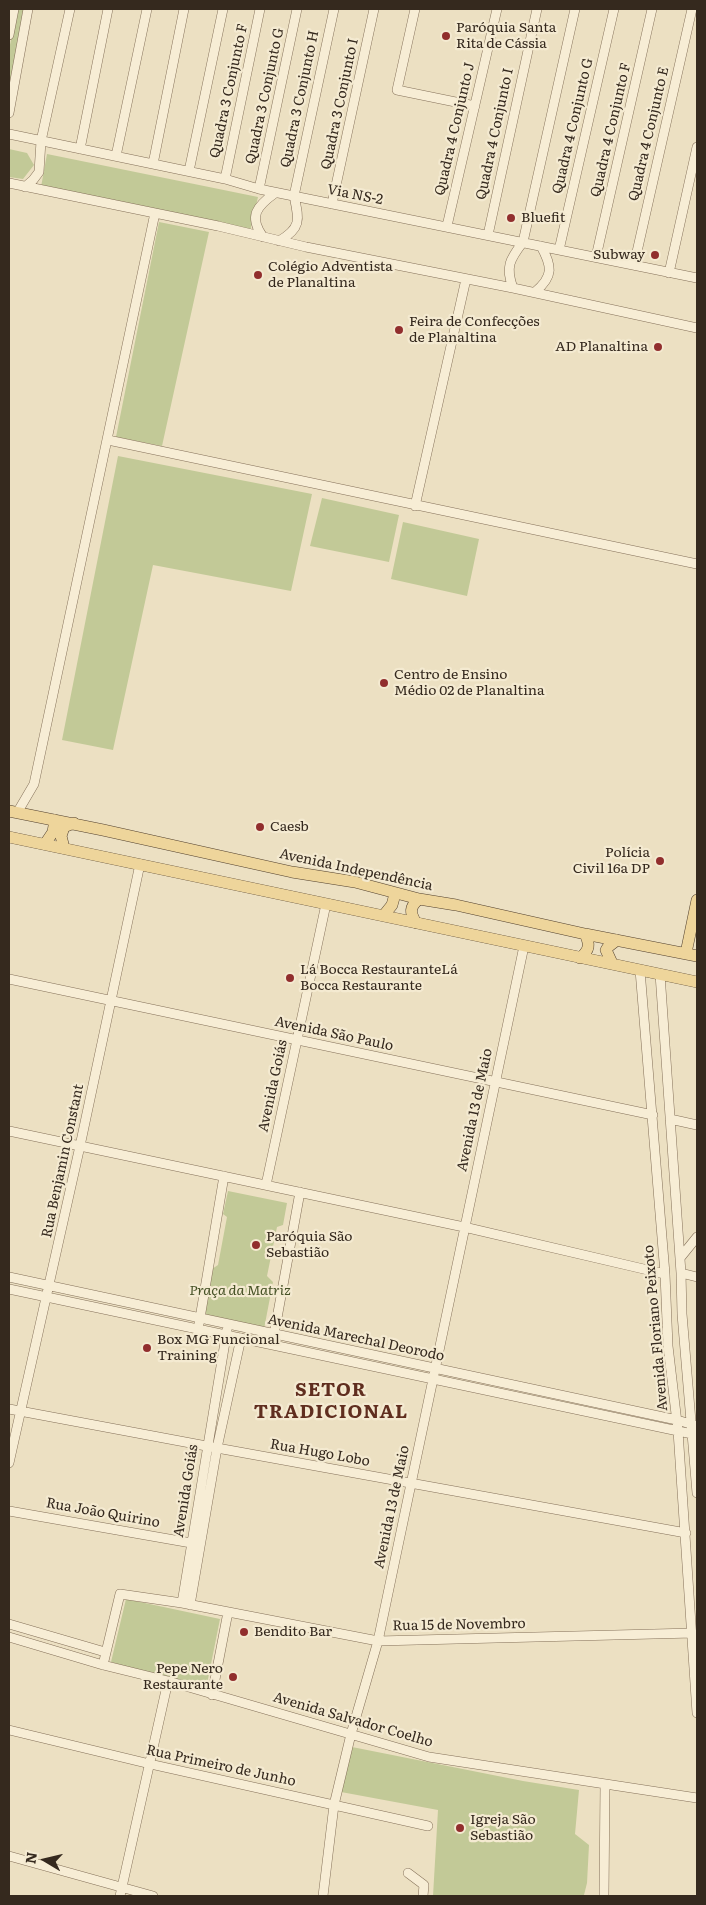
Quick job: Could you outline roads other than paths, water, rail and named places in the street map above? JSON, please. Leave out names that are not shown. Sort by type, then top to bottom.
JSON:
[{"type":"main road","name":"Avenida Independência","points":[[13,812],[74,823],[292,872],[349,881],[394,894],[456,905],[584,934],[692,955]]},
{"type":"main road","points":[[45,844],[53,832],[55,820]]},
{"type":"main road","points":[[64,848],[61,836],[62,831],[64,827],[74,823]]},
{"type":"main road","points":[[9,837],[697,982]]},
{"type":"main road","points":[[384,915],[392,905],[394,894]]},
{"type":"main road","points":[[416,923],[410,909],[419,899]]},
{"type":"main road","points":[[692,955],[697,900]]},
{"type":"main road","points":[[580,958],[587,953],[589,948],[589,942],[584,934]]},
{"type":"main road","points":[[612,963],[606,950],[617,940]]},
{"type":"street","points":[[25,187],[34,180],[39,172],[41,141],[70,9]]},
{"type":"street","points":[[80,149],[108,9]]},
{"type":"street","points":[[116,156],[147,9]]},
{"type":"street","points":[[153,164],[184,9]]},
{"type":"street","points":[[189,172],[223,9]]},
{"type":"street","name":"Quadra 3 Conjunto F","points":[[225,179],[260,9]]},
{"type":"street","name":"Quadra 3 Conjunto G","points":[[259,189],[297,9]]},
{"type":"street","name":"Quadra 3 Conjunto H","points":[[294,196],[334,9]]},
{"type":"street","name":"Quadra 3 Conjunto I","points":[[332,204],[374,9]]},
{"type":"street","points":[[415,9],[397,90],[475,106]]},
{"type":"street","name":"Quadra 4 Conjunto J","points":[[447,226],[497,9]]},
{"type":"street","name":"Quadra 4 Conjunto I","points":[[488,235],[536,9]]},
{"type":"street","points":[[513,288],[508,266],[514,253],[523,242],[575,9]]},
{"type":"street","name":"Quadra 4 Conjunto G","points":[[559,250],[614,9]]},
{"type":"street","name":"Quadra 4 Conjunto F","points":[[596,258],[652,9]]},
{"type":"street","name":"Quadra 4 Conjunto E","points":[[634,265],[692,9]]},
{"type":"street","points":[[9,35],[14,11],[27,13],[9,113]]},
{"type":"street","name":"Via NS-2","points":[[9,134],[225,179],[259,189],[697,278]]},
{"type":"street","points":[[669,273],[697,147]]},
{"type":"street","points":[[9,183],[278,241],[535,292],[697,328]]},
{"type":"street","points":[[263,237],[255,217],[257,208],[275,192]]},
{"type":"street","points":[[278,241],[293,231],[298,220],[294,196]]},
{"type":"street","points":[[13,812],[34,784],[155,213]]},
{"type":"street","points":[[535,292],[542,286],[551,270],[550,262],[541,246]]},
{"type":"street","points":[[416,506],[466,279]]},
{"type":"street","points":[[108,440],[697,564]]},
{"type":"street","name":"Rua Benjamin Constant","points":[[9,1463],[50,1286],[140,864]]},
{"type":"street","name":"Avenida Goiás","points":[[266,1185],[326,904]]},
{"type":"street","name":"Avenida 13 de Maio","points":[[323,1896],[334,1804],[351,1734],[378,1641],[524,946]]},
{"type":"street","name":"Avenida Floriano Peixoto","points":[[640,970],[658,1174],[668,1346],[677,1420],[686,1532],[693,1574],[693,1633],[697,1713]]},
{"type":"street","name":"Avenida Floriano Peixoto","points":[[660,974],[681,1273],[684,1344],[695,1430],[697,1493]]},
{"type":"street","name":"Avenida São Paulo","points":[[9,979],[653,1115]]},
{"type":"street","points":[[647,1046],[665,1046]]},
{"type":"street","points":[[670,1119],[697,1125]]},
{"type":"street","points":[[9,1131],[464,1227],[665,1274]]},
{"type":"street","points":[[658,1174],[659,1178],[667,1181],[671,1179],[674,1172]]},
{"type":"street","points":[[198,1330],[224,1176]]},
{"type":"street","points":[[659,1200],[663,1192],[667,1190],[671,1191],[676,1198]]},
{"type":"street","points":[[272,1346],[300,1192]]},
{"type":"street","points":[[680,1258],[697,1237]]},
{"type":"street","points":[[681,1273],[697,1277]]},
{"type":"street","name":"Avenida Marechal Deorodo","points":[[9,1277],[677,1420],[695,1430]]},
{"type":"street","name":"Avenida Marechal Deorodo","points":[[9,1289],[678,1431],[695,1430]]},
{"type":"street","points":[[666,1312],[675,1319],[682,1314]]},
{"type":"street","name":"Avenida Goiás","points":[[186,1604],[212,1447],[228,1324]]},
{"type":"street","name":"Avenida Goiás","points":[[212,1447],[240,1338]]},
{"type":"street","points":[[668,1346],[675,1339],[684,1344]]},
{"type":"street","name":"Rua Hugo Lobo","points":[[9,1409],[686,1532]]},
{"type":"street","name":"Rua João Quirino","points":[[9,1510],[196,1543]]},
{"type":"street","name":"Rua 15 de Novembro","points":[[105,1652],[120,1594],[186,1604],[378,1641],[693,1633]]},
{"type":"street","points":[[212,1695],[228,1612]]},
{"type":"street","points":[[9,1624],[105,1652],[103,1665]]},
{"type":"street","name":"Avenida Salvador Coelho","points":[[9,1637],[429,1757],[697,1798]]},
{"type":"street","points":[[121,1892],[168,1681]]},
{"type":"street","name":"Rua Primeiro de Junho","points":[[9,1730],[150,1764],[428,1826]]},
{"type":"street","points":[[604,1896],[605,1784]]},
{"type":"street","points":[[9,1856],[121,1892],[153,1896]]},
{"type":"street","points":[[408,1873],[424,1885],[423,1896]]},
{"type":"place","name":"Paróquia Santa Rita de Cássia","points":[[446,36]]},
{"type":"place","name":"Bluefit","points":[[511,218]]},
{"type":"place","name":"Subway","points":[[655,255]]},
{"type":"place","name":"Colégio Adventista de Planaltina","points":[[258,275]]},
{"type":"place","name":"Feira de Confecções de Planaltina","points":[[399,330]]},
{"type":"place","name":"AD Planaltina","points":[[658,347]]},
{"type":"place","name":"Centro de Ensino Médio 02 de Planaltina","points":[[384,683]]},
{"type":"place","name":"Caesb","points":[[260,827]]},
{"type":"place","name":"Polícia Civil 16a DP","points":[[660,861]]},
{"type":"place","name":"Lá Bocca RestauranteLá Bocca Restaurante","points":[[290,978]]},
{"type":"place","name":"Paróquia São Sebastião","points":[[256,1245]]},
{"type":"place","name":"Box MG Funcional Training","points":[[147,1348]]},
{"type":"place","name":"Bendito Bar","points":[[244,1632]]},
{"type":"place","name":"Pepe Nero Restaurante","points":[[233,1677]]},
{"type":"place","name":"Igreja São Sebastião","points":[[460,1828]]},
{"type":"district","name":"SETOR TRADICIONAL","points":[[331,1401]]},
{"type":"park label","name":"Praça da Matriz","points":[[240,1291]]}]
